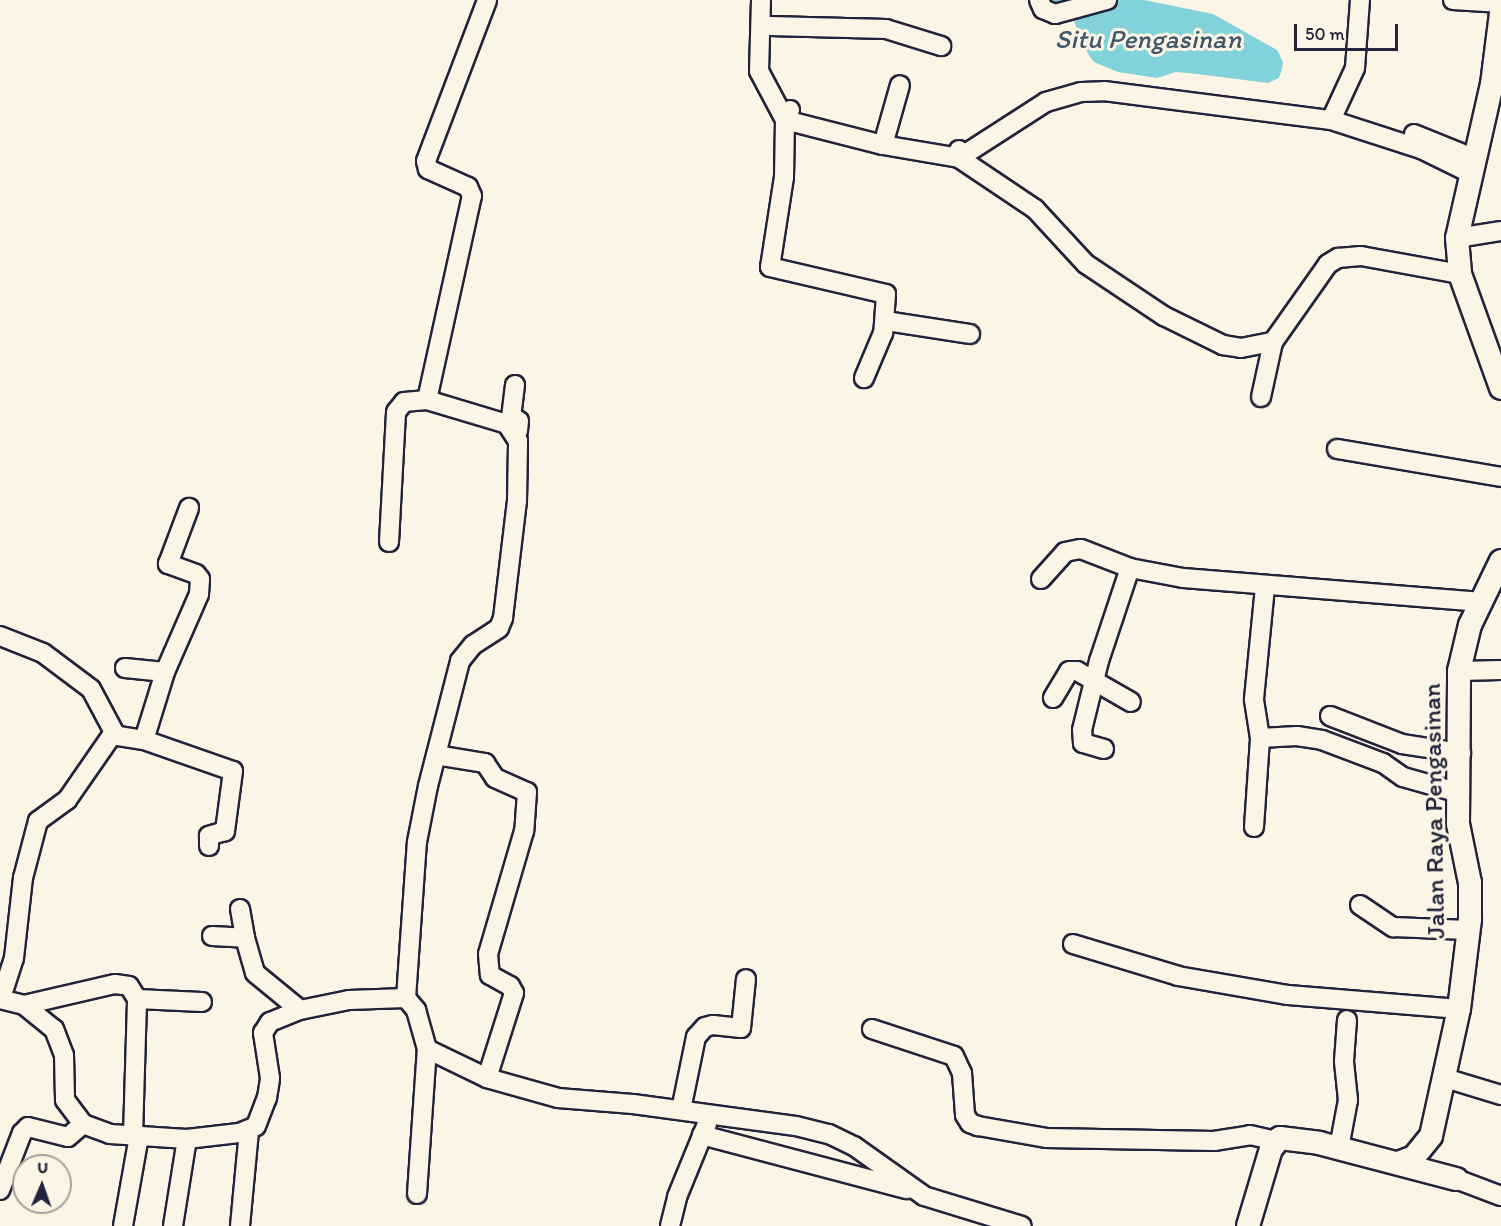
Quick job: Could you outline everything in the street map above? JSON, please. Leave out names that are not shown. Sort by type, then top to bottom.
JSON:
[{"type":"main road","points":[[1501,13],[1497,71],[1471,166],[1457,238],[1460,274],[1501,387]]},
{"type":"main road","name":"Jalan Raya Pengasinan","points":[[1398,1163],[1414,1157],[1431,1136],[1459,1009],[1468,930],[1470,883],[1458,824],[1461,753],[1459,671],[1479,602],[1501,561]]},
{"type":"main road","points":[[1431,1136],[1456,1179]]},
{"type":"main road","points":[[1248,1226],[1275,1141],[1290,1137],[1456,1179]]},
{"type":"street","points":[[427,400],[472,196],[468,187],[428,169],[426,161],[487,0]]},
{"type":"street","points":[[761,0],[772,80],[787,115],[784,177],[770,267],[883,293],[889,300],[886,321],[864,378]]},
{"type":"street","points":[[766,37],[772,0]]},
{"type":"street","points":[[1039,0],[1043,9],[1055,14],[1107,0]]},
{"type":"street","points":[[1333,115],[1355,68],[1360,0]]},
{"type":"street","points":[[1453,0],[1501,3]]},
{"type":"street","points":[[766,37],[886,29],[941,46]]},
{"type":"street","points":[[884,141],[900,85]]},
{"type":"street","points":[[959,154],[1039,96],[1096,87],[1214,93],[1333,115],[1428,138],[1471,166]]},
{"type":"street","points":[[787,115],[884,141],[959,154],[1018,194],[1086,264],[1164,316],[1223,345],[1241,348],[1272,342]]},
{"type":"street","points":[[1457,238],[1501,231]]},
{"type":"street","points":[[1262,397],[1272,342],[1328,264],[1338,258],[1375,257],[1460,274]]},
{"type":"street","points":[[886,321],[970,334]]},
{"type":"street","points":[[417,1194],[427,1048],[417,1010],[406,998],[417,842],[460,661],[472,645],[499,628],[503,618],[517,501],[519,421],[511,416],[515,385]]},
{"type":"street","points":[[389,542],[396,412],[405,402],[427,400],[496,420],[507,424],[517,437]]},
{"type":"street","points":[[1337,449],[1501,477]]},
{"type":"street","points":[[144,740],[165,672],[194,613],[201,586],[196,574],[168,564],[189,508]]},
{"type":"street","points":[[1041,579],[1056,559],[1073,549],[1090,550],[1130,568],[1183,578],[1479,602]]},
{"type":"street","points":[[1104,749],[1082,739],[1094,679],[1130,568]]},
{"type":"street","points":[[1254,827],[1260,738],[1254,699],[1265,586]]},
{"type":"street","points":[[0,636],[43,653],[91,688],[115,734]]},
{"type":"street","points":[[125,668],[165,672]]},
{"type":"street","points":[[1459,671],[1501,670]]},
{"type":"street","points":[[1053,698],[1069,671],[1094,679],[1131,702]]},
{"type":"street","points":[[1330,716],[1402,744],[1461,753]]},
{"type":"street","points":[[209,846],[209,836],[225,831],[233,771],[144,740],[115,734],[109,738],[60,809],[43,814],[38,821],[23,878],[14,958],[1,999],[24,1005],[50,1023],[59,1038],[64,1055],[65,1100],[82,1124],[110,1134],[187,1139],[249,1131]]},
{"type":"street","points":[[1260,738],[1297,736],[1322,740],[1383,763],[1403,777],[1460,794]]},
{"type":"street","points":[[436,755],[485,763],[495,778],[527,792],[524,831],[488,954],[490,975],[510,986],[513,993],[487,1078]]},
{"type":"street","points":[[1360,905],[1393,927],[1468,930]]},
{"type":"street","points":[[240,909],[255,973],[300,1010]]},
{"type":"street","points":[[212,936],[245,938]]},
{"type":"street","points":[[1073,944],[1178,976],[1288,995],[1459,1009]]},
{"type":"street","points":[[681,1110],[696,1037],[705,1027],[713,1025],[741,1028],[746,979]]},
{"type":"street","points":[[24,1005],[115,984],[129,986],[137,999],[136,1136],[123,1226]]},
{"type":"street","points":[[240,1226],[249,1131],[261,1118],[270,1078],[263,1031],[278,1017],[300,1010],[348,1000],[406,998]]},
{"type":"street","points":[[137,999],[202,1002]]},
{"type":"street","points":[[1339,1148],[1348,1100],[1344,1061],[1347,1020]]},
{"type":"street","points":[[872,1029],[954,1056],[962,1073],[965,1115],[969,1123],[978,1126],[1046,1138],[1214,1141],[1250,1135],[1275,1141]]},
{"type":"street","points":[[427,1048],[450,1063],[487,1078],[558,1098],[681,1110],[828,1134],[854,1146],[918,1192]]},
{"type":"street","points":[[1445,1078],[1501,1095]]},
{"type":"street","points":[[670,1226],[711,1114]]},
{"type":"street","points":[[0,1190],[22,1133],[28,1127],[68,1137],[82,1124]]},
{"type":"street","points":[[702,1135],[918,1192],[1022,1226]]},
{"type":"street","points":[[173,1226],[187,1139]]},
{"type":"street","points":[[1456,1179],[1501,1196]]},
{"type":"water","name":"Situ Pengasinan","points":[[1043,0],[1144,0],[1213,14],[1277,50],[1283,62],[1282,69],[1279,78],[1268,83],[1176,72],[1157,78],[1118,72],[1094,62],[1088,54],[1066,3],[1047,5]]}]
